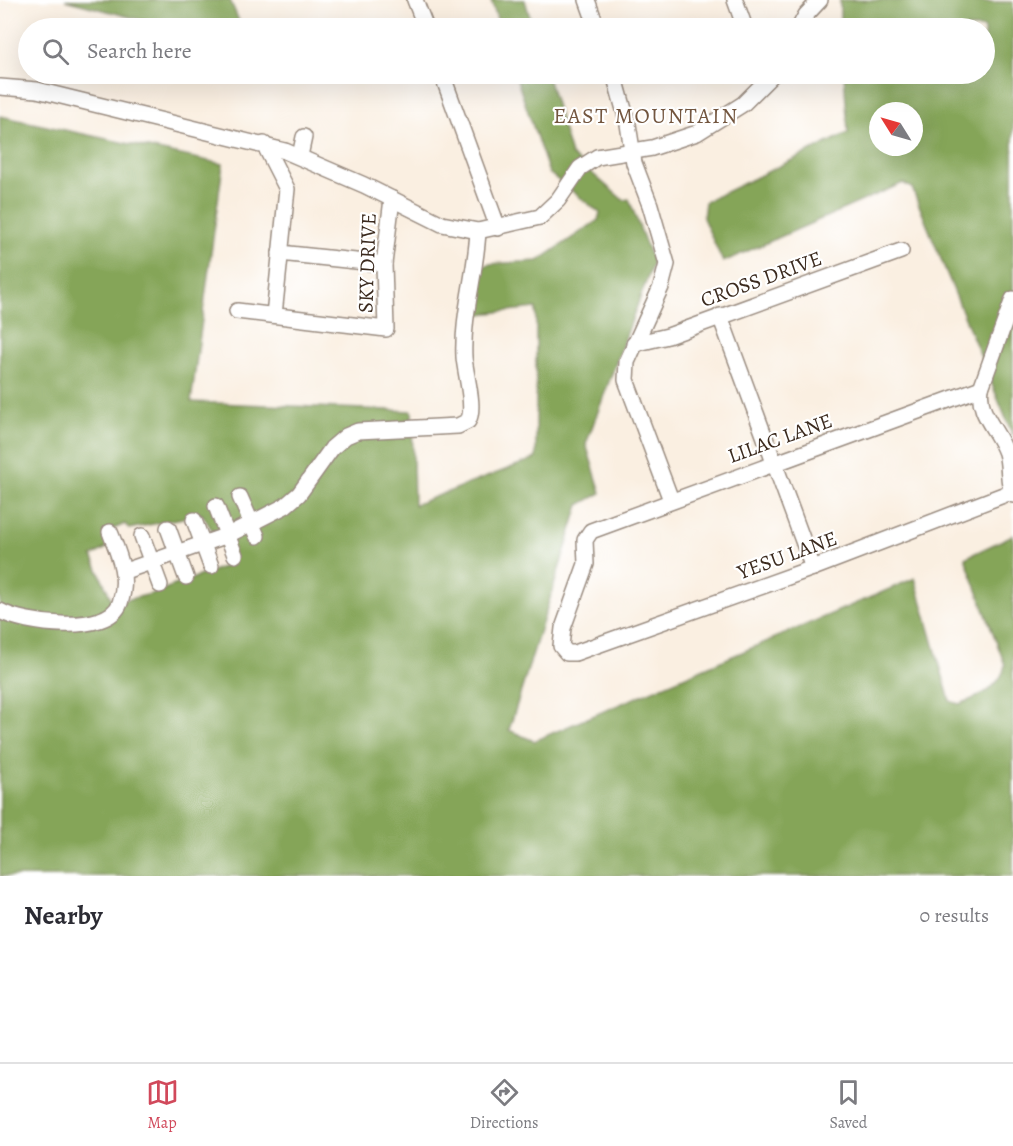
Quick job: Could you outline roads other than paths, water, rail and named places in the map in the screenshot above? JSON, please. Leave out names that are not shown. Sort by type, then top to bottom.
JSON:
[{"type":"street","points":[[415,0],[422,18]]},
{"type":"street","points":[[587,0],[593,18]]},
{"type":"street","points":[[735,0],[741,18]]},
{"type":"street","points":[[804,18],[820,0]]},
{"type":"street","points":[[446,84],[498,228]]},
{"type":"street","points":[[616,84],[633,151],[667,264],[661,287],[634,344],[626,367],[626,380],[671,500]]},
{"type":"street","points":[[0,87],[37,90],[264,144],[300,156],[442,224],[478,231],[524,223],[543,214],[558,200],[580,168],[590,160],[604,154],[669,144],[697,133],[729,115],[759,84]]},
{"type":"street","points":[[300,156],[304,137]]},
{"type":"street","points":[[237,311],[274,315],[287,189],[264,144]]},
{"type":"street","name":"SKY DRIVE","points":[[274,315],[386,329],[384,264],[392,199]]},
{"type":"street","points":[[124,571],[228,535],[254,530],[292,501],[332,448],[351,434],[358,431],[458,426],[468,421],[472,410],[465,380],[463,327],[478,231]]},
{"type":"street","name":"CROSS DRIVE","points":[[634,344],[668,336],[901,251]]},
{"type":"street","points":[[280,253],[384,264]]},
{"type":"street","points":[[1012,494],[1006,455],[984,414],[979,398],[1013,299]]},
{"type":"street","points":[[720,316],[813,568]]},
{"type":"street","name":"LILAC LANE","points":[[575,652],[567,653],[563,650],[561,638],[586,564],[585,540],[594,530],[981,388]]},
{"type":"street","name":"YESU LANE","points":[[575,652],[813,568],[1012,494]]},
{"type":"street","points":[[240,497],[254,530]]},
{"type":"street","points":[[216,506],[235,555]]},
{"type":"street","points":[[194,520],[211,566]]},
{"type":"street","points":[[168,528],[186,577]]},
{"type":"street","points":[[0,610],[33,621],[60,624],[96,620],[111,615],[120,604],[124,571],[110,532]]},
{"type":"street","points":[[142,536],[160,585]]},
{"type":"district","name":"EAST MOUNTAIN","points":[[646,115]]}]
